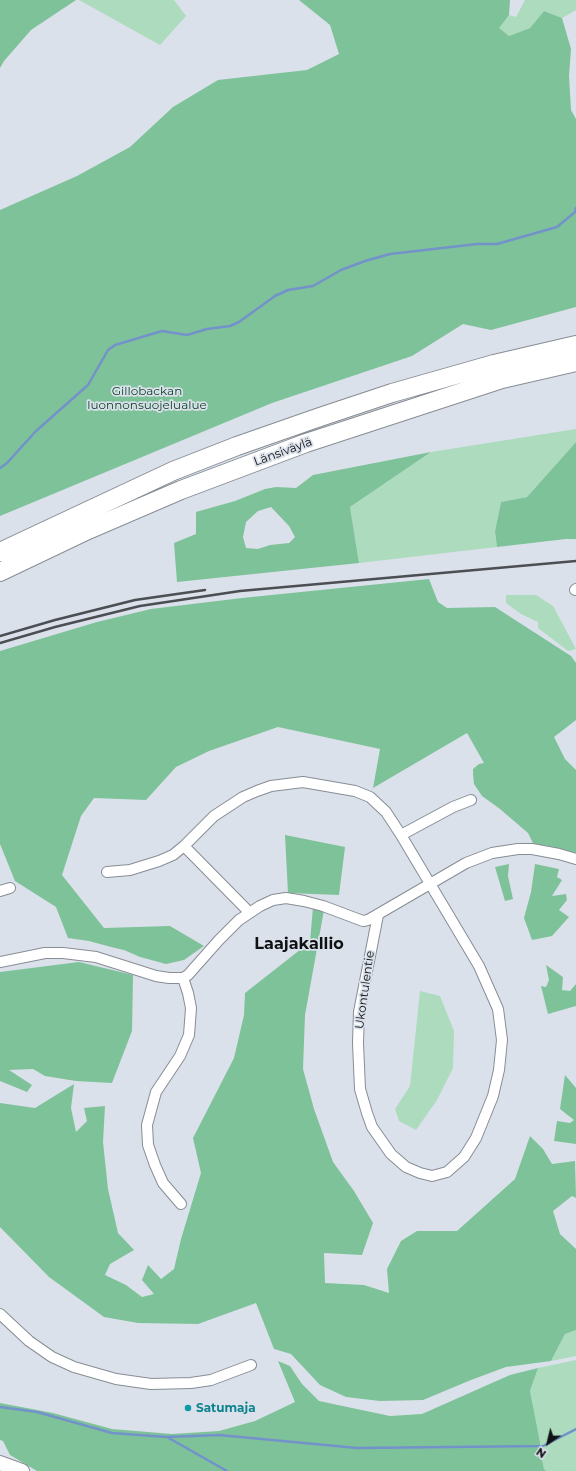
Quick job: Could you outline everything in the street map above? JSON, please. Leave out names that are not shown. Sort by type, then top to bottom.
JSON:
[{"type":"highway","name":"Länsiväylä","points":[[0,552],[173,471],[260,438],[392,393],[494,364],[576,345]]},
{"type":"highway","name":"Länsiväylä","points":[[0,572],[88,530],[181,490],[306,443],[502,379],[576,362]]},
{"type":"main road","points":[[0,1462],[22,1471]]},
{"type":"street","name":"Ukontulentie","points":[[107,872],[130,870],[173,855],[214,816],[243,797],[271,786],[303,782],[348,789],[370,797],[386,812],[402,835],[479,966],[498,1009],[502,1040],[499,1070],[493,1096],[486,1116],[476,1138],[464,1156],[447,1172],[432,1176],[406,1167],[391,1154],[372,1127],[360,1088],[358,1043],[359,1012],[378,914]]},
{"type":"street","points":[[402,835],[453,807],[471,800]]},
{"type":"street","points":[[184,846],[249,912]]},
{"type":"street","points":[[0,962],[45,953],[63,952],[96,957],[156,976],[183,978],[188,975],[228,930],[249,912],[267,902],[286,898],[315,903],[363,921],[368,920],[472,860],[492,853],[532,849],[560,854],[576,859]]},
{"type":"street","points":[[181,1204],[163,1183],[155,1165],[148,1145],[147,1125],[156,1092],[180,1056],[189,1035],[191,1008],[183,978]]},
{"type":"street","points":[[0,1314],[29,1340],[52,1357],[74,1367],[116,1379],[151,1384],[191,1383],[211,1380],[251,1365]]},
{"type":"green space","points":[[0,0],[76,0],[31,30],[4,61],[0,68]]},
{"type":"green space","points":[[79,0],[174,0],[186,16],[160,45]]},
{"type":"green space","name":"Gillobackan luonnonsuojelualue","points":[[299,0],[510,0],[509,15],[499,28],[509,36],[530,28],[544,11],[562,18],[571,49],[569,76],[571,110],[576,119],[576,307],[491,330],[463,324],[412,356],[272,403],[0,516],[0,210],[77,176],[130,147],[173,107],[218,80],[307,70],[339,54],[330,25]]},
{"type":"green space","points":[[525,0],[576,0],[576,10],[562,18],[544,11],[530,28],[509,36],[498,28],[509,15],[516,17]]},
{"type":"green space","points":[[576,429],[576,442],[527,497],[501,502],[495,531],[497,547],[359,563],[350,507],[431,452]]},
{"type":"green space","points":[[576,442],[576,539],[497,547],[495,531],[501,502],[527,497]]},
{"type":"green space","points":[[431,452],[350,507],[359,563],[177,582],[174,543],[196,534],[196,512],[235,501],[265,489],[276,487],[296,488],[313,475]],"holes":[[[271,507],[289,526],[295,537],[289,543],[270,545],[258,549],[246,548],[243,537],[246,522],[258,511]]]},
{"type":"green space","points":[[429,579],[438,602],[447,608],[495,607],[571,656],[576,663],[576,720],[554,737],[565,759],[576,770],[576,855],[549,846],[534,845],[528,833],[482,796],[474,784],[473,769],[479,764],[484,763],[467,733],[373,788],[380,749],[278,727],[209,751],[176,767],[146,800],[94,798],[81,816],[62,875],[104,928],[170,926],[204,946],[184,960],[166,964],[140,957],[124,950],[89,941],[68,938],[56,907],[15,881],[0,844],[0,651],[97,622],[151,609]]},
{"type":"green space","points":[[506,595],[536,595],[553,606],[576,649],[568,651],[538,628],[538,622],[521,614],[506,603]]},
{"type":"green space","points":[[285,835],[345,847],[339,895],[288,893]]},
{"type":"green space","points":[[509,864],[508,876],[513,899],[505,901],[495,867]]},
{"type":"green space","points":[[535,864],[559,869],[557,877],[562,880],[552,896],[566,894],[567,900],[559,910],[569,917],[552,936],[532,940],[524,918],[531,892]]},
{"type":"green space","points":[[313,907],[324,910],[305,1015],[303,1069],[314,1109],[333,1162],[354,1191],[373,1223],[362,1255],[324,1253],[325,1283],[364,1285],[389,1293],[387,1269],[401,1241],[417,1231],[457,1231],[515,1179],[530,1136],[543,1149],[552,1164],[575,1161],[576,1198],[572,1196],[553,1211],[560,1234],[576,1249],[576,1330],[565,1334],[551,1361],[506,1367],[423,1400],[380,1401],[346,1397],[320,1385],[291,1354],[274,1349],[256,1303],[198,1324],[138,1323],[104,1317],[49,1277],[0,1227],[0,1103],[35,1108],[74,1084],[71,1108],[76,1132],[87,1121],[84,1108],[105,1106],[103,1142],[108,1189],[118,1233],[134,1250],[110,1264],[105,1275],[126,1285],[142,1297],[154,1294],[142,1280],[148,1265],[161,1279],[174,1269],[181,1239],[201,1173],[193,1138],[234,1058],[244,1015],[245,993],[310,942]]},
{"type":"green space","points":[[79,962],[133,975],[132,1031],[112,1083],[76,1081],[45,1076],[33,1069],[9,1070],[32,1085],[27,1092],[0,1081],[0,972]]},
{"type":"green space","points":[[546,965],[563,977],[562,990],[570,991],[576,984],[576,1006],[548,1014],[541,986],[546,987],[549,980]]},
{"type":"green space","points":[[420,991],[440,996],[454,1031],[453,1068],[437,1100],[416,1130],[399,1121],[395,1109],[410,1086]]},
{"type":"green space","points":[[565,1075],[576,1088],[576,1144],[554,1141],[557,1121],[570,1123],[574,1120],[560,1109]]},
{"type":"green space","points":[[576,1330],[576,1356],[551,1361],[565,1334]]},
{"type":"green space","points":[[576,1360],[576,1471],[546,1471],[544,1469],[541,1454],[530,1391],[538,1368]]},
{"type":"green space","points":[[278,1361],[290,1366],[302,1384],[319,1401],[390,1416],[422,1414],[510,1375],[538,1368],[530,1391],[544,1469],[546,1471],[37,1471],[10,1455],[3,1441],[0,1440],[0,1403],[53,1413],[112,1429],[172,1434],[219,1431],[255,1421],[295,1402]]},
{"type":"waterway","points":[[0,468],[7,463],[36,431],[88,385],[108,350],[115,345],[162,331],[187,335],[207,329],[230,326],[239,322],[275,296],[288,290],[313,286],[341,270],[365,261],[390,254],[477,244],[497,244],[557,227],[575,212],[576,208]]},
{"type":"waterway","points":[[0,1407],[37,1412],[112,1433],[167,1437],[219,1435],[357,1448]]},
{"type":"waterway","points":[[358,1448],[543,1446],[576,1429]]},
{"type":"waterway","points":[[167,1437],[227,1471]]},
{"type":"railway","points":[[0,643],[55,627],[140,606],[240,591],[576,561]]},
{"type":"railway","points":[[0,636],[55,620],[135,600],[205,590]]},
{"type":"place","name":"Satumaja","points":[[188,1408]]},
{"type":"district","name":"Laajakallio","points":[[299,944]]}]
